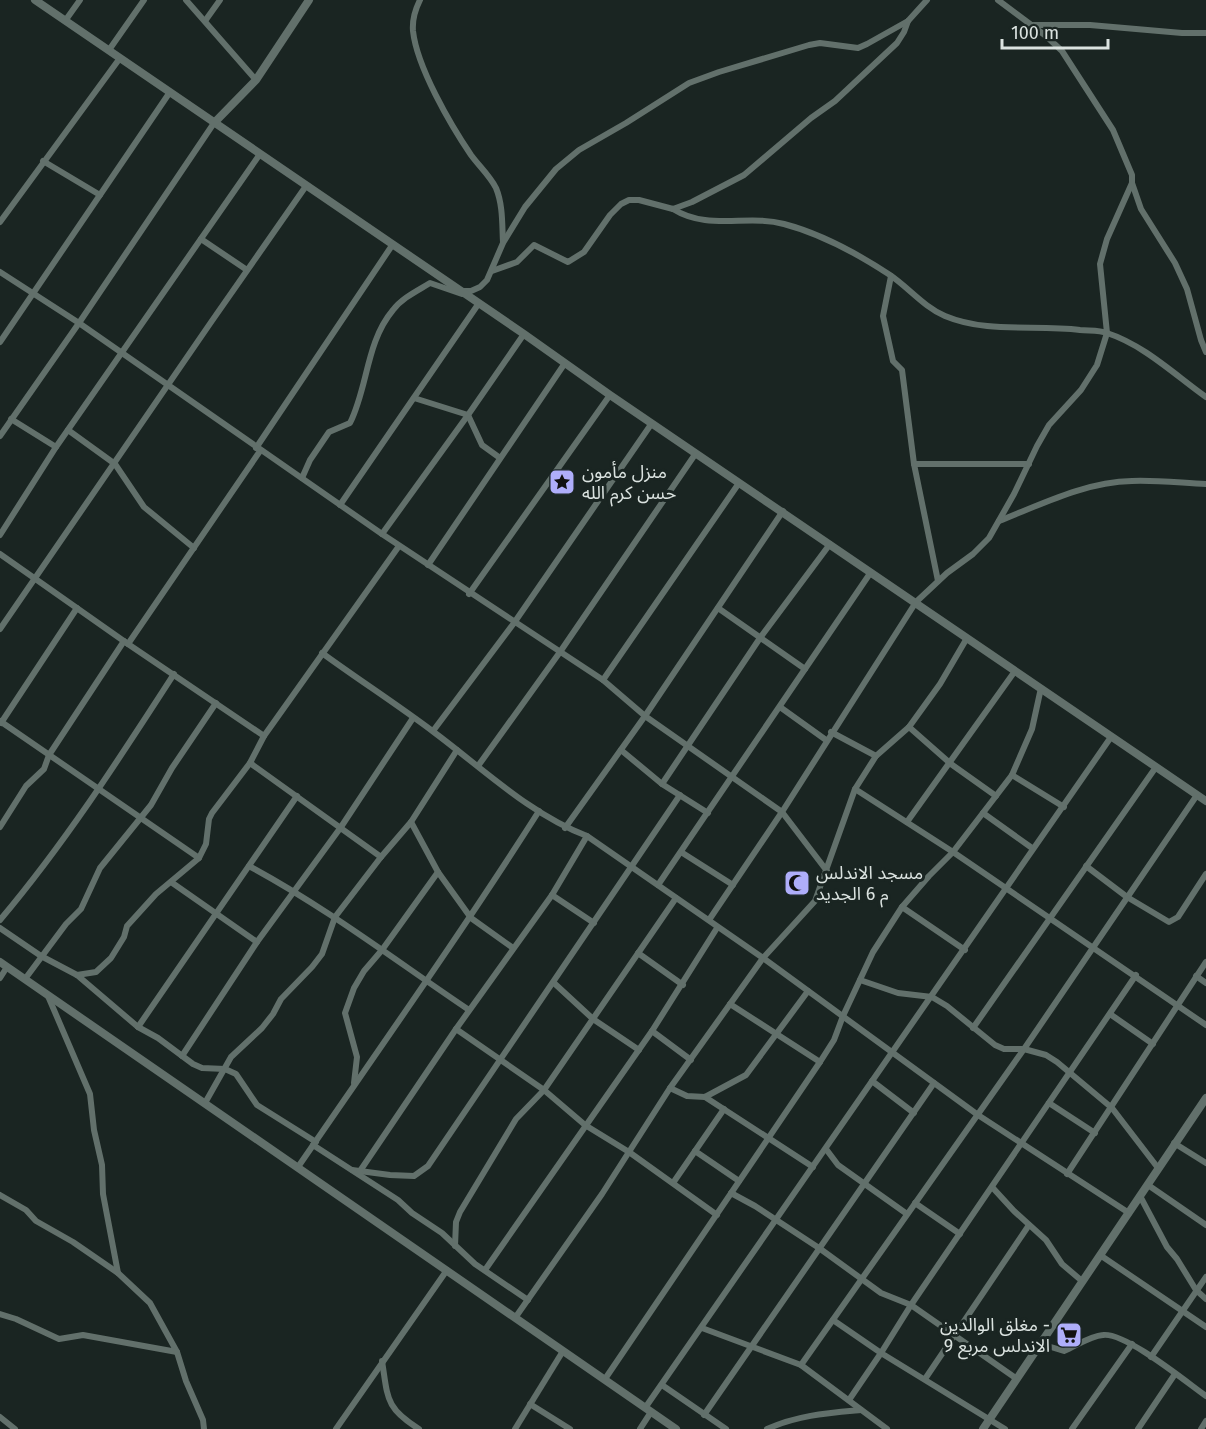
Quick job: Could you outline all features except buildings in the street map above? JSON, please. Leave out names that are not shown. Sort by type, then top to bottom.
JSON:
[{"type":"street","points":[[35,0],[1206,801]]},
{"type":"street","points":[[65,21],[80,0]]},
{"type":"street","points":[[109,50],[144,0]]},
{"type":"street","points":[[186,0],[256,80]]},
{"type":"street","points":[[205,21],[220,0]]},
{"type":"street","points":[[0,436],[214,123],[256,80],[309,0]]},
{"type":"street","points":[[420,0],[414,11],[413,30],[417,50],[429,80],[448,116],[471,154],[494,185],[502,211],[503,243]]},
{"type":"street","points":[[461,291],[471,291],[480,287],[492,271],[503,243],[525,207],[556,169],[579,150],[688,83],[809,45],[820,43],[858,48],[908,21],[927,0]]},
{"type":"street","points":[[998,0],[1062,51],[1113,130],[1129,167],[1141,208],[1175,263],[1187,289],[1206,352]]},
{"type":"street","points":[[673,209],[692,202],[744,175],[769,156],[811,118],[835,101],[897,43],[908,21]]},
{"type":"street","points":[[1031,25],[1090,25],[1206,33]]},
{"type":"street","points":[[0,222],[120,58]]},
{"type":"street","points":[[0,342],[170,92]]},
{"type":"street","points":[[0,536],[56,447],[260,154]]},
{"type":"street","points":[[43,161],[100,195]]},
{"type":"street","points":[[709,920],[782,812],[916,602],[989,538],[1049,425],[1081,390],[1097,365],[1107,333],[1100,264],[1107,239],[1132,183]]},
{"type":"street","points":[[0,629],[115,464],[167,384],[306,186]]},
{"type":"street","points":[[492,271],[517,262],[534,245],[568,262],[584,252],[610,215],[621,204],[629,200],[639,200],[673,209],[700,220],[782,223],[827,239],[891,276],[926,304],[944,315],[990,327],[1055,326],[1107,333],[1134,345],[1206,397]]},
{"type":"street","points":[[201,239],[248,270]]},
{"type":"street","points":[[0,827],[26,786],[43,771],[49,755],[194,548],[393,244]]},
{"type":"street","points":[[0,272],[123,352],[258,449],[469,594],[603,680],[645,716],[782,812],[827,871]]},
{"type":"street","points":[[891,276],[883,316],[893,361],[902,370],[914,464],[938,581]]},
{"type":"street","points":[[302,478],[310,460],[329,432],[350,423],[360,400],[379,331],[392,311],[407,297],[430,283],[470,297]]},
{"type":"street","points":[[340,504],[479,303]]},
{"type":"street","points":[[382,534],[524,334]]},
{"type":"street","points":[[428,565],[564,363]]},
{"type":"street","points":[[469,594],[610,395]]},
{"type":"street","points":[[414,398],[468,415],[482,444],[500,458]]},
{"type":"street","points":[[11,419],[56,447]]},
{"type":"street","points":[[433,731],[514,623],[651,423]]},
{"type":"street","points":[[68,430],[115,464],[144,507],[194,548]]},
{"type":"street","points":[[478,766],[560,652],[696,453]]},
{"type":"street","points":[[914,464],[1029,464]]},
{"type":"street","points":[[999,521],[1069,493],[1099,485],[1131,481],[1206,484]]},
{"type":"street","points":[[603,680],[739,483]]},
{"type":"street","points":[[565,828],[645,716],[783,512]]},
{"type":"street","points":[[662,784],[760,638],[830,544]]},
{"type":"street","points":[[76,975],[96,972],[111,958],[124,937],[127,926],[156,894],[199,858],[206,844],[209,819],[212,813],[250,764],[264,736],[399,546]]},
{"type":"street","points":[[0,554],[264,736]]},
{"type":"street","points":[[658,885],[871,572]]},
{"type":"street","points":[[77,608],[1,722],[199,858]]},
{"type":"street","points":[[718,608],[805,669]]},
{"type":"street","points":[[0,612],[8,617]]},
{"type":"street","points":[[515,1318],[602,1194],[670,1088],[763,958],[815,901],[855,789],[876,756],[909,727],[967,638]]},
{"type":"street","points":[[322,653],[433,731],[539,811],[565,828],[586,836],[658,885],[763,958],[978,1115],[1129,1213]]},
{"type":"street","points":[[907,822],[951,764],[1015,671]]},
{"type":"street","points":[[0,920],[39,873],[99,788],[174,674]]},
{"type":"street","points":[[604,1379],[834,1040],[873,952],[902,907],[953,852],[1012,775],[1032,729],[1041,688]]},
{"type":"street","points":[[25,979],[66,924],[75,916],[88,896],[100,868],[141,819],[216,703]]},
{"type":"street","points":[[780,707],[826,740]]},
{"type":"street","points":[[182,1056],[257,942],[341,827],[413,718]]},
{"type":"street","points":[[909,727],[951,764],[996,796]]},
{"type":"street","points":[[831,732],[876,756]]},
{"type":"street","points":[[640,1429],[662,1385],[1111,737]]},
{"type":"street","points":[[206,1104],[231,1057],[262,1028],[281,999],[322,954],[335,917],[411,822],[457,750]]},
{"type":"street","points":[[621,750],[662,784],[708,813]]},
{"type":"street","points":[[250,764],[381,857]]},
{"type":"street","points":[[973,1028],[1156,767]]},
{"type":"street","points":[[1012,775],[1064,807]]},
{"type":"street","points":[[855,789],[953,852],[1206,1024]]},
{"type":"street","points":[[352,1170],[414,1176],[428,1166],[680,795]]},
{"type":"street","points":[[801,1365],[1024,1049],[1197,795]]},
{"type":"street","points":[[138,1027],[297,796]]},
{"type":"street","points":[[298,1167],[425,981],[471,918],[539,811]]},
{"type":"street","points":[[983,813],[1032,848]]},
{"type":"street","points":[[411,822],[438,872],[471,918],[513,948]]},
{"type":"street","points":[[360,1171],[469,1010],[552,895],[586,836]]},
{"type":"street","points":[[681,852],[733,885]]},
{"type":"street","points":[[249,866],[335,917],[469,1010]]},
{"type":"street","points":[[1086,866],[1127,897],[1169,922],[1174,921],[1206,874]]},
{"type":"street","points":[[353,1086],[357,1057],[345,1013],[364,970],[382,950],[438,872]]},
{"type":"street","points":[[171,882],[257,942]]},
{"type":"street","points":[[552,895],[594,923]]},
{"type":"street","points":[[455,1246],[456,1222],[459,1212],[516,1119],[544,1090],[676,898]]},
{"type":"street","points":[[902,907],[965,950]]},
{"type":"street","points":[[0,928],[41,956],[76,975],[138,1027],[199,1067],[225,1069],[236,1074],[257,1105],[398,1200],[412,1213],[442,1233],[485,1270],[528,1300]]},
{"type":"street","points":[[485,1270],[652,1031],[717,928]]},
{"type":"street","points":[[638,953],[683,985]]},
{"type":"street","points":[[1067,1174],[1206,962]]},
{"type":"street","points":[[0,978],[4,965],[676,1429]]},
{"type":"street","points":[[849,1400],[1136,975]]},
{"type":"street","points":[[1196,976],[1206,984]]},
{"type":"street","points":[[860,980],[898,993],[932,997],[947,1006],[994,1046],[1004,1049],[1024,1049],[1046,1055],[1112,1108],[1158,1168]]},
{"type":"street","points":[[554,983],[593,1019],[639,1050]]},
{"type":"street","points":[[705,1097],[746,1075],[808,991]]},
{"type":"street","points":[[47,994],[90,1094],[94,1130],[102,1165],[103,1194],[118,1273]]},
{"type":"street","points":[[730,1004],[820,1062]]},
{"type":"street","points":[[1110,1014],[1153,1044]]},
{"type":"street","points":[[456,1029],[544,1090],[585,1125],[629,1152],[717,1215]]},
{"type":"street","points":[[652,1031],[691,1060]]},
{"type":"street","points":[[872,1081],[914,1113]]},
{"type":"street","points":[[704,1415],[934,1083]]},
{"type":"street","points":[[670,1088],[687,1096],[705,1097],[813,1167]]},
{"type":"street","points":[[983,1429],[1174,1143],[1205,1101]]},
{"type":"street","points":[[1049,1103],[1095,1133]]},
{"type":"street","points":[[673,1183],[724,1109]]},
{"type":"street","points":[[1174,1143],[1206,1163]]},
{"type":"street","points":[[826,1149],[838,1165],[906,1214]]},
{"type":"street","points":[[695,1151],[739,1181]]},
{"type":"street","points":[[1148,1185],[1206,1225]]},
{"type":"street","points":[[992,1186],[1051,1246],[1062,1264],[1082,1281]]},
{"type":"street","points":[[731,1194],[819,1248],[881,1293],[911,1305],[1017,1379]]},
{"type":"street","points":[[0,1195],[26,1210],[36,1221],[73,1242],[118,1273],[150,1303],[177,1352],[204,1429]]},
{"type":"street","points":[[1140,1196],[1167,1247],[1177,1258],[1196,1290],[1206,1299]]},
{"type":"street","points":[[915,1203],[960,1234]]},
{"type":"street","points":[[924,1379],[1029,1225]]},
{"type":"street","points":[[1100,1255],[1206,1327]]},
{"type":"street","points":[[336,1429],[447,1270]]},
{"type":"street","points":[[1151,1357],[1206,1276]]},
{"type":"street","points":[[0,1314],[59,1339],[83,1335],[177,1352]]},
{"type":"street","points":[[833,1320],[881,1353],[1005,1429]]},
{"type":"street","points":[[702,1328],[801,1365],[887,1429]]},
{"type":"street","points":[[1041,1344],[1064,1351],[1103,1335],[1111,1335],[1132,1344],[1206,1396]]},
{"type":"street","points":[[1072,1429],[1132,1344]]},
{"type":"street","points":[[515,1429],[564,1351]]},
{"type":"street","points":[[382,1361],[390,1404],[399,1415],[419,1429]]},
{"type":"street","points":[[1138,1429],[1175,1374]]},
{"type":"street","points":[[662,1385],[726,1429]]},
{"type":"street","points":[[530,1404],[570,1429]]},
{"type":"street","points":[[767,1429],[796,1417],[862,1410]]},
{"type":"street","points":[[0,1417],[15,1429]]},
{"type":"street","points":[[1201,1429],[1206,1421]]},
{"type":"place","name":"منزل مأمون حسن كرم الله","points":[[562,482]]},
{"type":"place","name":"مسجد الاندلس م 6 الجديد","points":[[797,883]]},
{"type":"place","name":"مغلق الوالدين - الاندلس مربع 9","points":[[1069,1335]]}]
